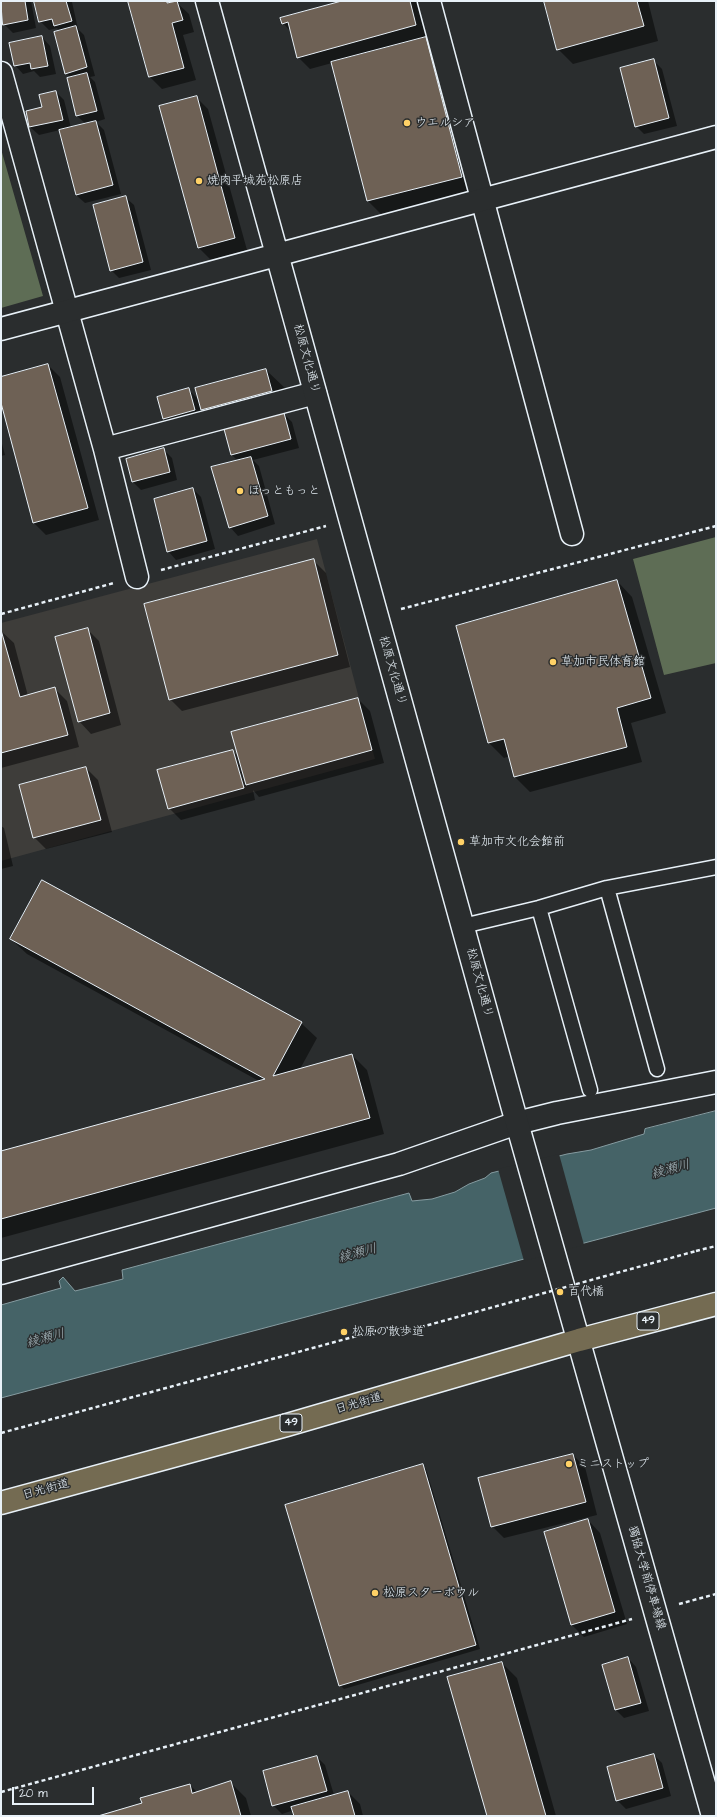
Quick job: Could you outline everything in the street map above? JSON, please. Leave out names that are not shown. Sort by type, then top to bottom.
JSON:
[{"type":"main road","name":"日光街道","points":[[1,1503],[287,1425],[579,1340],[716,1304]]},
{"type":"street","name":"松原文化通り","points":[[207,1],[376,615],[579,1340]]},
{"type":"street","points":[[429,1],[572,534]]},
{"type":"street","points":[[1,73],[105,449],[137,577]]},
{"type":"street","points":[[1,329],[716,137]]},
{"type":"street","points":[[105,449],[315,393]]},
{"type":"street","points":[[1,1273],[399,1164],[520,1133],[557,1113],[716,1082]]},
{"type":"street","name":"獨協大学前停車場線","points":[[579,1340],[713,1816]]},
{"type":"lane","points":[[463,926],[539,908],[607,888],[716,867]]},
{"type":"lane","points":[[607,888],[657,1069]]},
{"type":"lane","points":[[539,908],[590,1090]]},
{"type":"path","points":[[1,614],[350,520]]},
{"type":"path","points":[[376,615],[716,526]]},
{"type":"path","points":[[1,1433],[386,1328],[414,1329],[716,1246]]},
{"type":"path","points":[[679,1604],[716,1594]]},
{"type":"path","points":[[1,1792],[638,1617]]},
{"type":"shaded area","points":[[317,539],[375,759],[1,861],[1,623]]},
{"type":"green space","points":[[1,149],[43,296],[1,308]]},
{"type":"green space","points":[[716,537],[716,663],[664,675],[633,559]]},
{"type":"water","name":"綾瀬川","points":[[716,1111],[716,1208],[1,1398],[1,1305],[61,1288],[59,1281],[63,1277],[75,1291],[123,1279],[122,1270],[409,1193],[412,1201],[432,1199],[455,1192],[469,1184],[485,1178],[491,1173],[567,1154],[591,1150],[644,1134],[645,1129]]},
{"type":"pier","points":[[559,1154],[584,1245],[524,1261],[498,1169]]},
{"type":"building","points":[[1,1],[25,1],[28,20],[3,25]]},
{"type":"building","points":[[34,1],[66,1],[72,21],[54,26],[52,19],[39,22]]},
{"type":"building","points":[[128,1],[167,1],[167,3],[177,1],[183,20],[172,23],[184,68],[149,77]]},
{"type":"building","points":[[342,1],[410,1],[416,25],[297,58],[288,22],[282,24],[280,18]]},
{"type":"building","points":[[544,1],[637,1],[644,26],[557,50]]},
{"type":"building","points":[[76,26],[87,67],[65,74],[54,32]]},
{"type":"building","points":[[42,36],[48,66],[31,69],[30,63],[14,66],[9,43]]},
{"type":"building","points":[[426,37],[462,177],[367,201],[331,62]]},
{"type":"building","points":[[654,59],[669,118],[635,127],[620,68]]},
{"type":"building","points":[[87,73],[97,111],[76,116],[67,78]]},
{"type":"building","points":[[56,91],[63,120],[29,127],[26,111],[42,107],[39,95]]},
{"type":"building","points":[[197,96],[235,238],[198,248],[159,106]]},
{"type":"building","points":[[96,121],[113,185],[76,195],[59,130]]},
{"type":"building","points":[[126,196],[143,262],[110,271],[93,205]]},
{"type":"building","points":[[48,364],[88,508],[33,523],[1,403],[1,377]]},
{"type":"building","points":[[266,369],[272,391],[201,410],[195,388]]},
{"type":"building","points":[[189,388],[195,410],[163,419],[157,397]]},
{"type":"building","points":[[284,413],[291,439],[231,455],[224,429]]},
{"type":"building","points":[[164,448],[170,472],[132,482],[126,459]]},
{"type":"building","name":"ほっともっと","points":[[251,457],[268,516],[229,528],[211,467]]},
{"type":"building","points":[[193,488],[207,541],[167,552],[154,499]]},
{"type":"building","points":[[314,559],[338,655],[169,700],[144,604]]},
{"type":"building","name":"草加市民体育館","points":[[617,580],[651,698],[617,708],[627,747],[514,777],[504,739],[488,743],[456,626]]},
{"type":"building","points":[[88,628],[110,713],[78,722],[55,637]]},
{"type":"building","points":[[1,630],[20,697],[55,687],[68,735],[1,753]]},
{"type":"building","points":[[358,698],[372,750],[246,785],[231,732]]},
{"type":"building","points":[[233,750],[244,788],[168,809],[157,770]]},
{"type":"building","points":[[86,767],[101,820],[33,838],[19,785]]},
{"type":"building","points":[[42,880],[302,1022],[273,1076],[352,1054],[370,1118],[1,1219],[1,1151],[265,1079],[10,939]]},
{"type":"building","points":[[573,1454],[586,1502],[491,1527],[478,1478]]},
{"type":"building","points":[[423,1464],[476,1645],[339,1686],[285,1505]]},
{"type":"building","points":[[588,1519],[615,1612],[571,1625],[544,1532]]},
{"type":"building","points":[[628,1657],[641,1703],[615,1710],[602,1665]]},
{"type":"building","points":[[502,1662],[546,1816],[487,1816],[447,1677]]},
{"type":"building","points":[[654,1754],[663,1788],[616,1801],[607,1767]]},
{"type":"building","points":[[317,1756],[327,1791],[272,1806],[263,1771]]},
{"type":"building","points":[[231,1781],[241,1816],[98,1816],[142,1803],[140,1798],[190,1784],[192,1793]]},
{"type":"building","points":[[348,1791],[355,1816],[294,1816],[291,1807]]},
{"type":"place","name":"ウエルシア","points":[[407,123]]},
{"type":"place","name":"焼肉平城苑松原店","points":[[199,181]]},
{"type":"place","name":"ほっともっと","points":[[240,491]]},
{"type":"place","name":"草加市民体育館","points":[[553,662]]},
{"type":"place","name":"草加市文化会館前","points":[[461,842]]},
{"type":"place","name":"百代橋","points":[[560,1292]]},
{"type":"place","name":"松原の散歩道","points":[[344,1332]]},
{"type":"place","name":"ミニストップ","points":[[569,1464]]},
{"type":"place","name":"松原スターボウル","points":[[375,1593]]}]
